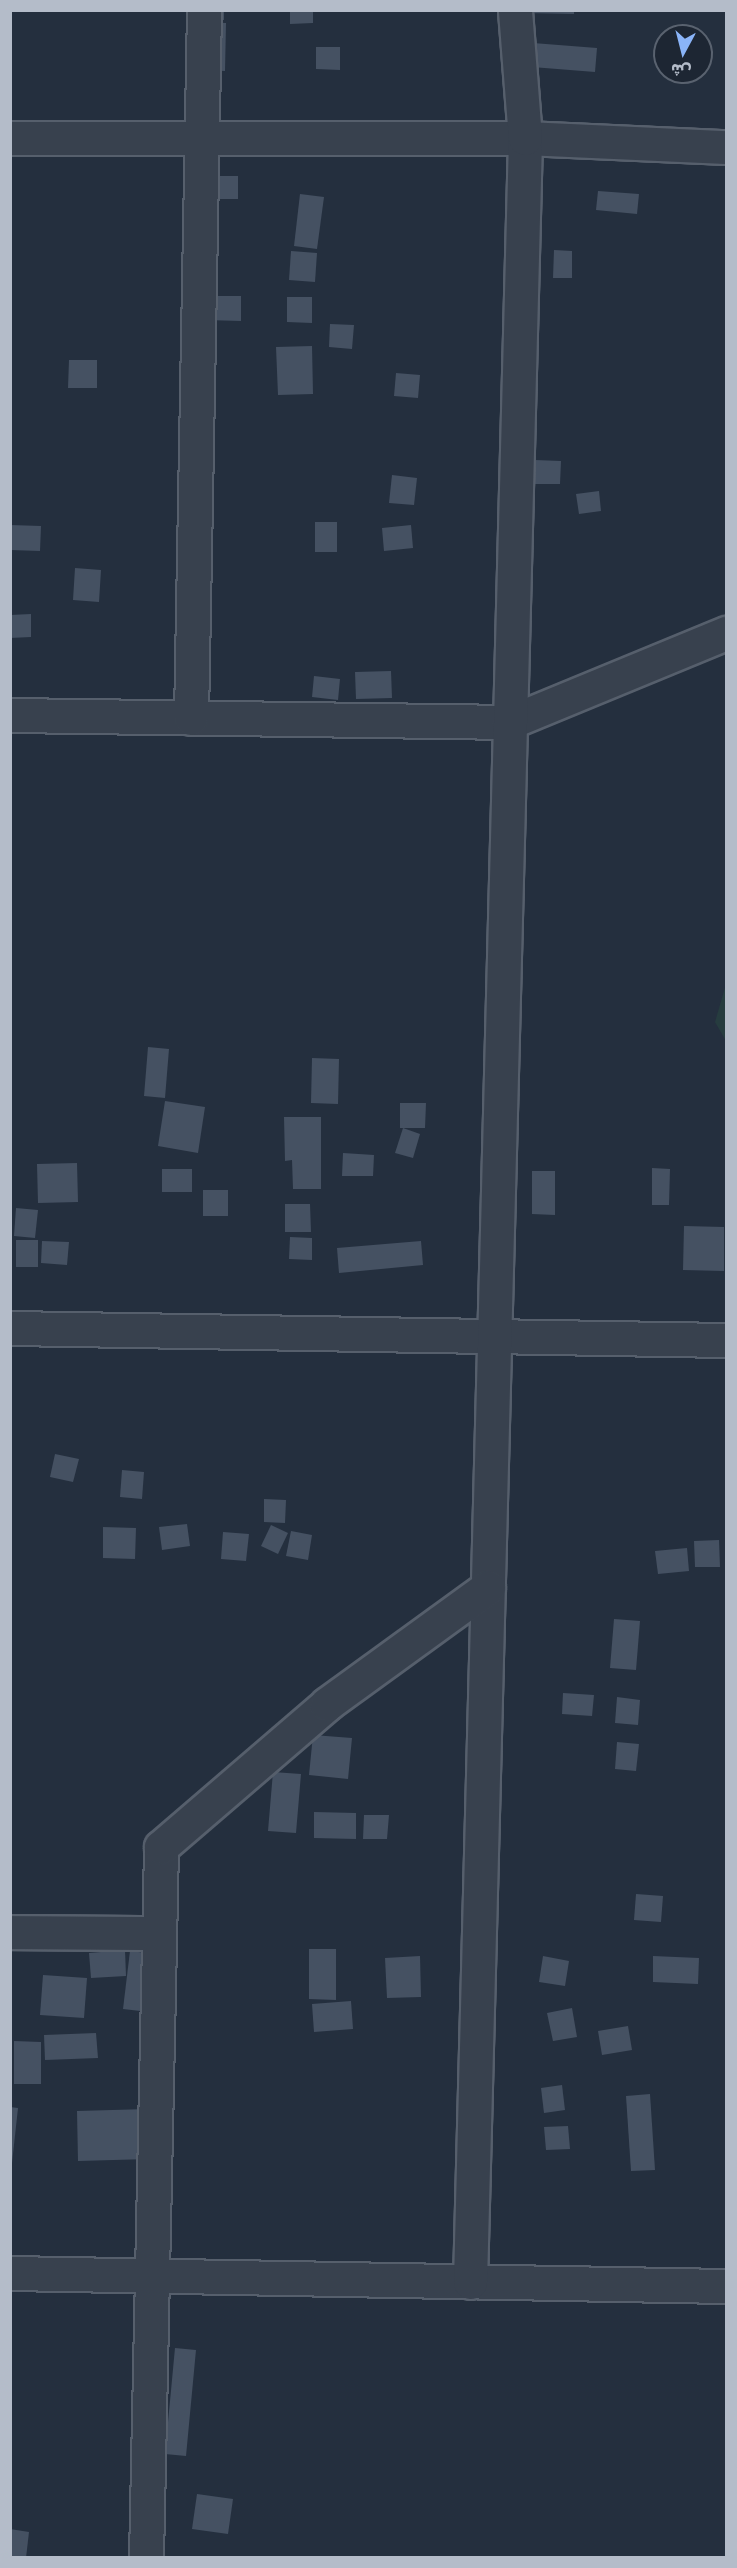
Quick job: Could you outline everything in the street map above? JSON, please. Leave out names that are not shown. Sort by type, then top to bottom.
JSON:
[{"type":"street","points":[[191,718],[204,10]]},
{"type":"street","points":[[470,2282],[525,138],[515,10]]},
{"type":"street","points":[[10,138],[525,138],[726,147]]},
{"type":"street","points":[[10,716],[510,722],[726,633]]},
{"type":"street","points":[[10,1328],[726,1340]]},
{"type":"street","points":[[146,2558],[149,2276],[161,1847],[327,1704],[488,1587]]},
{"type":"street","points":[[10,1932],[159,1933]]},
{"type":"street","points":[[10,2274],[726,2286]]},
{"type":"green space","points":[[726,984],[726,1041],[715,1022]]},
{"type":"building","points":[[199,10],[224,10],[224,20],[198,19]]},
{"type":"building","points":[[290,10],[313,10],[313,23],[290,24]]},
{"type":"building","points":[[525,10],[574,10],[574,14],[525,13]]},
{"type":"building","points":[[204,22],[226,23],[225,71],[202,70]]},
{"type":"building","points":[[533,43],[597,48],[595,72],[532,67]]},
{"type":"building","points":[[316,47],[340,47],[340,70],[316,69]]},
{"type":"building","points":[[216,176],[238,176],[238,199],[216,199]]},
{"type":"building","points":[[598,191],[639,194],[637,214],[596,210]]},
{"type":"building","points":[[300,194],[324,197],[317,249],[294,246]]},
{"type":"building","points":[[554,250],[572,251],[572,278],[553,278]]},
{"type":"building","points":[[291,251],[317,253],[315,282],[289,280]]},
{"type":"building","points":[[207,296],[241,296],[241,321],[206,320]]},
{"type":"building","points":[[287,297],[312,297],[312,323],[287,322]]},
{"type":"building","points":[[330,324],[354,325],[352,349],[329,347]]},
{"type":"building","points":[[312,346],[313,394],[278,395],[276,347]]},
{"type":"building","points":[[69,360],[97,360],[97,388],[68,388]]},
{"type":"building","points":[[396,373],[420,375],[418,398],[394,396]]},
{"type":"building","points":[[535,460],[561,461],[560,484],[535,484]]},
{"type":"building","points":[[392,475],[417,478],[414,505],[389,503]]},
{"type":"building","points":[[599,491],[601,511],[579,514],[576,494]]},
{"type":"building","points":[[315,522],[337,522],[337,552],[315,552]]},
{"type":"building","points":[[10,525],[41,526],[40,551],[10,550]]},
{"type":"building","points":[[411,525],[413,548],[384,551],[382,528]]},
{"type":"building","points":[[75,568],[101,570],[99,602],[73,600]]},
{"type":"building","points":[[31,614],[31,637],[10,638],[10,615]]},
{"type":"building","points":[[391,671],[392,698],[356,699],[355,672]]},
{"type":"building","points":[[314,676],[340,679],[338,700],[312,697]]},
{"type":"building","points":[[148,1047],[169,1049],[165,1098],[144,1096]]},
{"type":"building","points":[[312,1058],[339,1059],[338,1104],[311,1103]]},
{"type":"building","points":[[165,1101],[205,1107],[198,1153],[158,1146]]},
{"type":"building","points":[[400,1103],[426,1103],[425,1128],[400,1128]]},
{"type":"building","points":[[284,1117],[321,1117],[321,1189],[293,1189],[292,1160],[285,1161]]},
{"type":"building","points":[[403,1128],[420,1134],[413,1158],[395,1153]]},
{"type":"building","points":[[343,1153],[374,1155],[373,1176],[342,1176]]},
{"type":"building","points":[[77,1163],[78,1202],[38,1203],[37,1164]]},
{"type":"building","points":[[652,1168],[670,1169],[669,1205],[652,1205]]},
{"type":"building","points":[[162,1169],[192,1169],[192,1192],[162,1192]]},
{"type":"building","points":[[532,1171],[555,1171],[555,1215],[532,1214]]},
{"type":"building","points":[[203,1190],[228,1190],[228,1216],[203,1216]]},
{"type":"building","points":[[285,1204],[310,1204],[311,1232],[285,1232]]},
{"type":"building","points":[[16,1208],[38,1210],[35,1238],[14,1236]]},
{"type":"building","points":[[684,1226],[724,1227],[724,1271],[683,1270]]},
{"type":"building","points":[[290,1237],[312,1238],[312,1260],[289,1259]]},
{"type":"building","points":[[16,1240],[38,1240],[38,1267],[16,1267]]},
{"type":"building","points":[[42,1241],[69,1242],[67,1265],[41,1263]]},
{"type":"building","points":[[421,1241],[423,1265],[339,1273],[337,1248]]},
{"type":"building","points":[[55,1454],[79,1459],[73,1482],[50,1477]]},
{"type":"building","points":[[122,1470],[144,1472],[142,1499],[120,1497]]},
{"type":"building","points":[[264,1499],[286,1500],[285,1523],[264,1522]]},
{"type":"building","points":[[187,1524],[190,1546],[162,1550],[159,1527]]},
{"type":"building","points":[[271,1525],[288,1533],[278,1554],[261,1546]]},
{"type":"building","points":[[103,1527],[136,1528],[135,1559],[103,1558]]},
{"type":"building","points":[[291,1531],[312,1535],[308,1560],[286,1556]]},
{"type":"building","points":[[223,1532],[249,1534],[246,1561],[221,1559]]},
{"type":"building","points":[[719,1540],[720,1567],[695,1567],[694,1541]]},
{"type":"building","points":[[687,1548],[689,1571],[658,1574],[655,1551]]},
{"type":"building","points":[[614,1619],[640,1621],[636,1670],[610,1668]]},
{"type":"building","points":[[563,1693],[594,1695],[592,1716],[562,1714]]},
{"type":"building","points":[[617,1697],[640,1700],[638,1725],[615,1723]]},
{"type":"building","points":[[313,1735],[352,1738],[348,1779],[309,1775]]},
{"type":"building","points":[[617,1742],[639,1744],[636,1771],[615,1769]]},
{"type":"building","points":[[273,1772],[301,1774],[296,1833],[268,1831]]},
{"type":"building","points":[[314,1812],[356,1813],[356,1839],[314,1838]]},
{"type":"building","points":[[364,1815],[389,1815],[387,1839],[363,1839]]},
{"type":"building","points":[[636,1894],[663,1896],[661,1922],[634,1920]]},
{"type":"building","points":[[309,1949],[336,1949],[336,2000],[309,1999]]},
{"type":"building","points":[[125,1950],[126,1976],[91,1978],[89,1953]]},
{"type":"building","points":[[130,1951],[155,1954],[149,2012],[123,2009]]},
{"type":"building","points":[[420,1956],[421,1997],[387,1998],[385,1958]]},
{"type":"building","points":[[543,1956],[569,1961],[565,1986],[539,1982]]},
{"type":"building","points":[[653,1956],[699,1958],[698,1984],[653,1982]]},
{"type":"building","points":[[43,1975],[87,1978],[84,2018],[40,2015]]},
{"type":"building","points":[[351,2001],[353,2029],[314,2032],[312,2004]]},
{"type":"building","points":[[572,2008],[577,2037],[553,2041],[547,2013]]},
{"type":"building","points":[[628,2026],[632,2050],[602,2055],[598,2031]]},
{"type":"building","points":[[96,2033],[98,2058],[45,2060],[44,2035]]},
{"type":"building","points":[[14,2041],[41,2042],[41,2084],[14,2084]]},
{"type":"building","points":[[562,2085],[565,2110],[544,2113],[541,2088]]},
{"type":"building","points":[[650,2094],[655,2170],[631,2171],[626,2096]]},
{"type":"building","points":[[10,2107],[18,2108],[12,2163],[10,2163]]},
{"type":"building","points":[[148,2109],[149,2159],[78,2161],[77,2111]]},
{"type":"building","points":[[568,2126],[570,2149],[546,2150],[544,2127]]},
{"type":"building","points":[[175,2348],[196,2350],[186,2456],[165,2454]]},
{"type":"building","points":[[197,2494],[233,2499],[228,2534],[192,2529]]},
{"type":"building","points":[[10,2529],[29,2532],[26,2558],[10,2558]]}]
